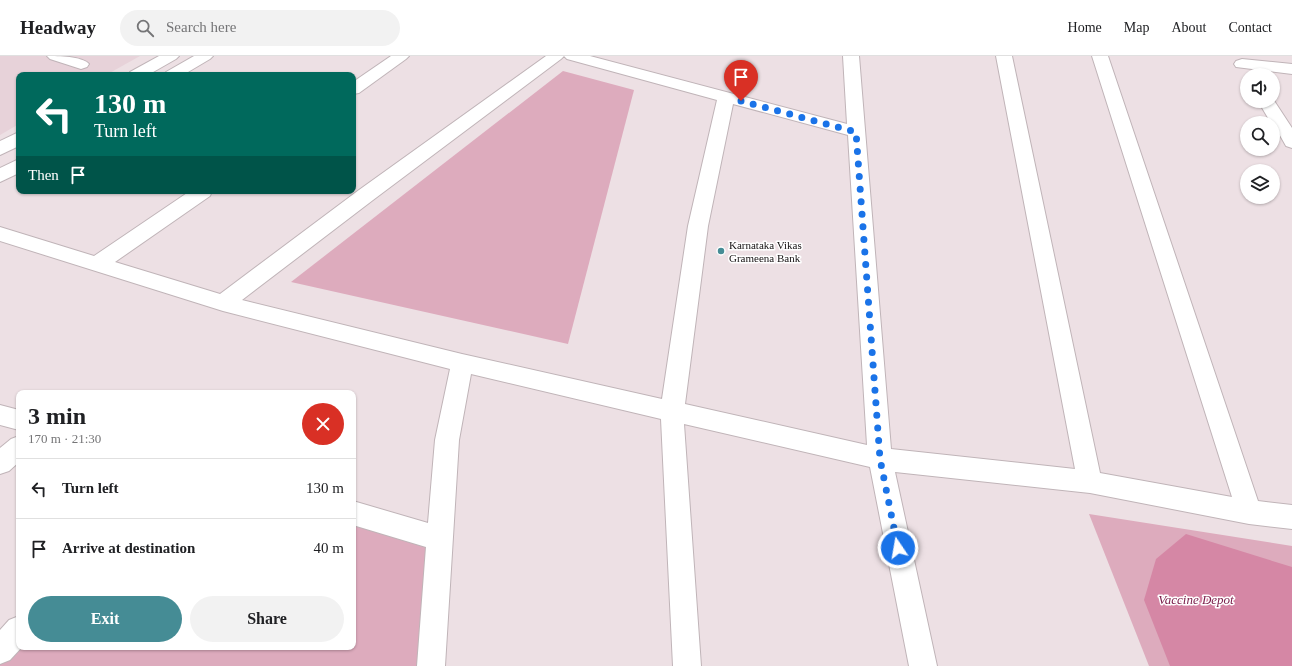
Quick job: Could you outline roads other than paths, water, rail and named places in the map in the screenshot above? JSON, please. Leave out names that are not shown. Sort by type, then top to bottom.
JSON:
[{"type":"street","points":[[55,56],[81,64]]},
{"type":"street","points":[[142,72],[171,56]]},
{"type":"street","points":[[177,72],[205,56]]},
{"type":"street","points":[[356,87],[401,56]]},
{"type":"street","points":[[223,302],[556,56]]},
{"type":"street","points":[[572,56],[856,132]]},
{"type":"street","points":[[851,56],[880,459],[923,666]]},
{"type":"street","points":[[1004,56],[1090,482]]},
{"type":"street","points":[[1100,56],[1249,512]]},
{"type":"street","points":[[1243,65],[1292,69]]},
{"type":"street","points":[[687,666],[672,412],[698,226],[726,97]]},
{"type":"street","points":[[1270,108],[1292,142]]},
{"type":"street","points":[[0,149],[16,140]]},
{"type":"street","points":[[0,176],[16,167]]},
{"type":"street","points":[[98,264],[199,194]]},
{"type":"street","points":[[0,234],[223,302],[462,363],[880,459],[1090,482],[1249,512],[1292,517]]},
{"type":"street","points":[[431,666],[447,440],[462,363]]},
{"type":"street","points":[[0,415],[16,419]]},
{"type":"street","points":[[0,463],[16,450]]},
{"type":"street","points":[[356,514],[439,538]]},
{"type":"street","points":[[0,650],[16,633]]},
{"type":"place","name":"Karnataka Vikas Grameena Bank","points":[[721,251]]},
{"type":"park label","name":"Vaccine Depot","points":[[1196,599]]}]
